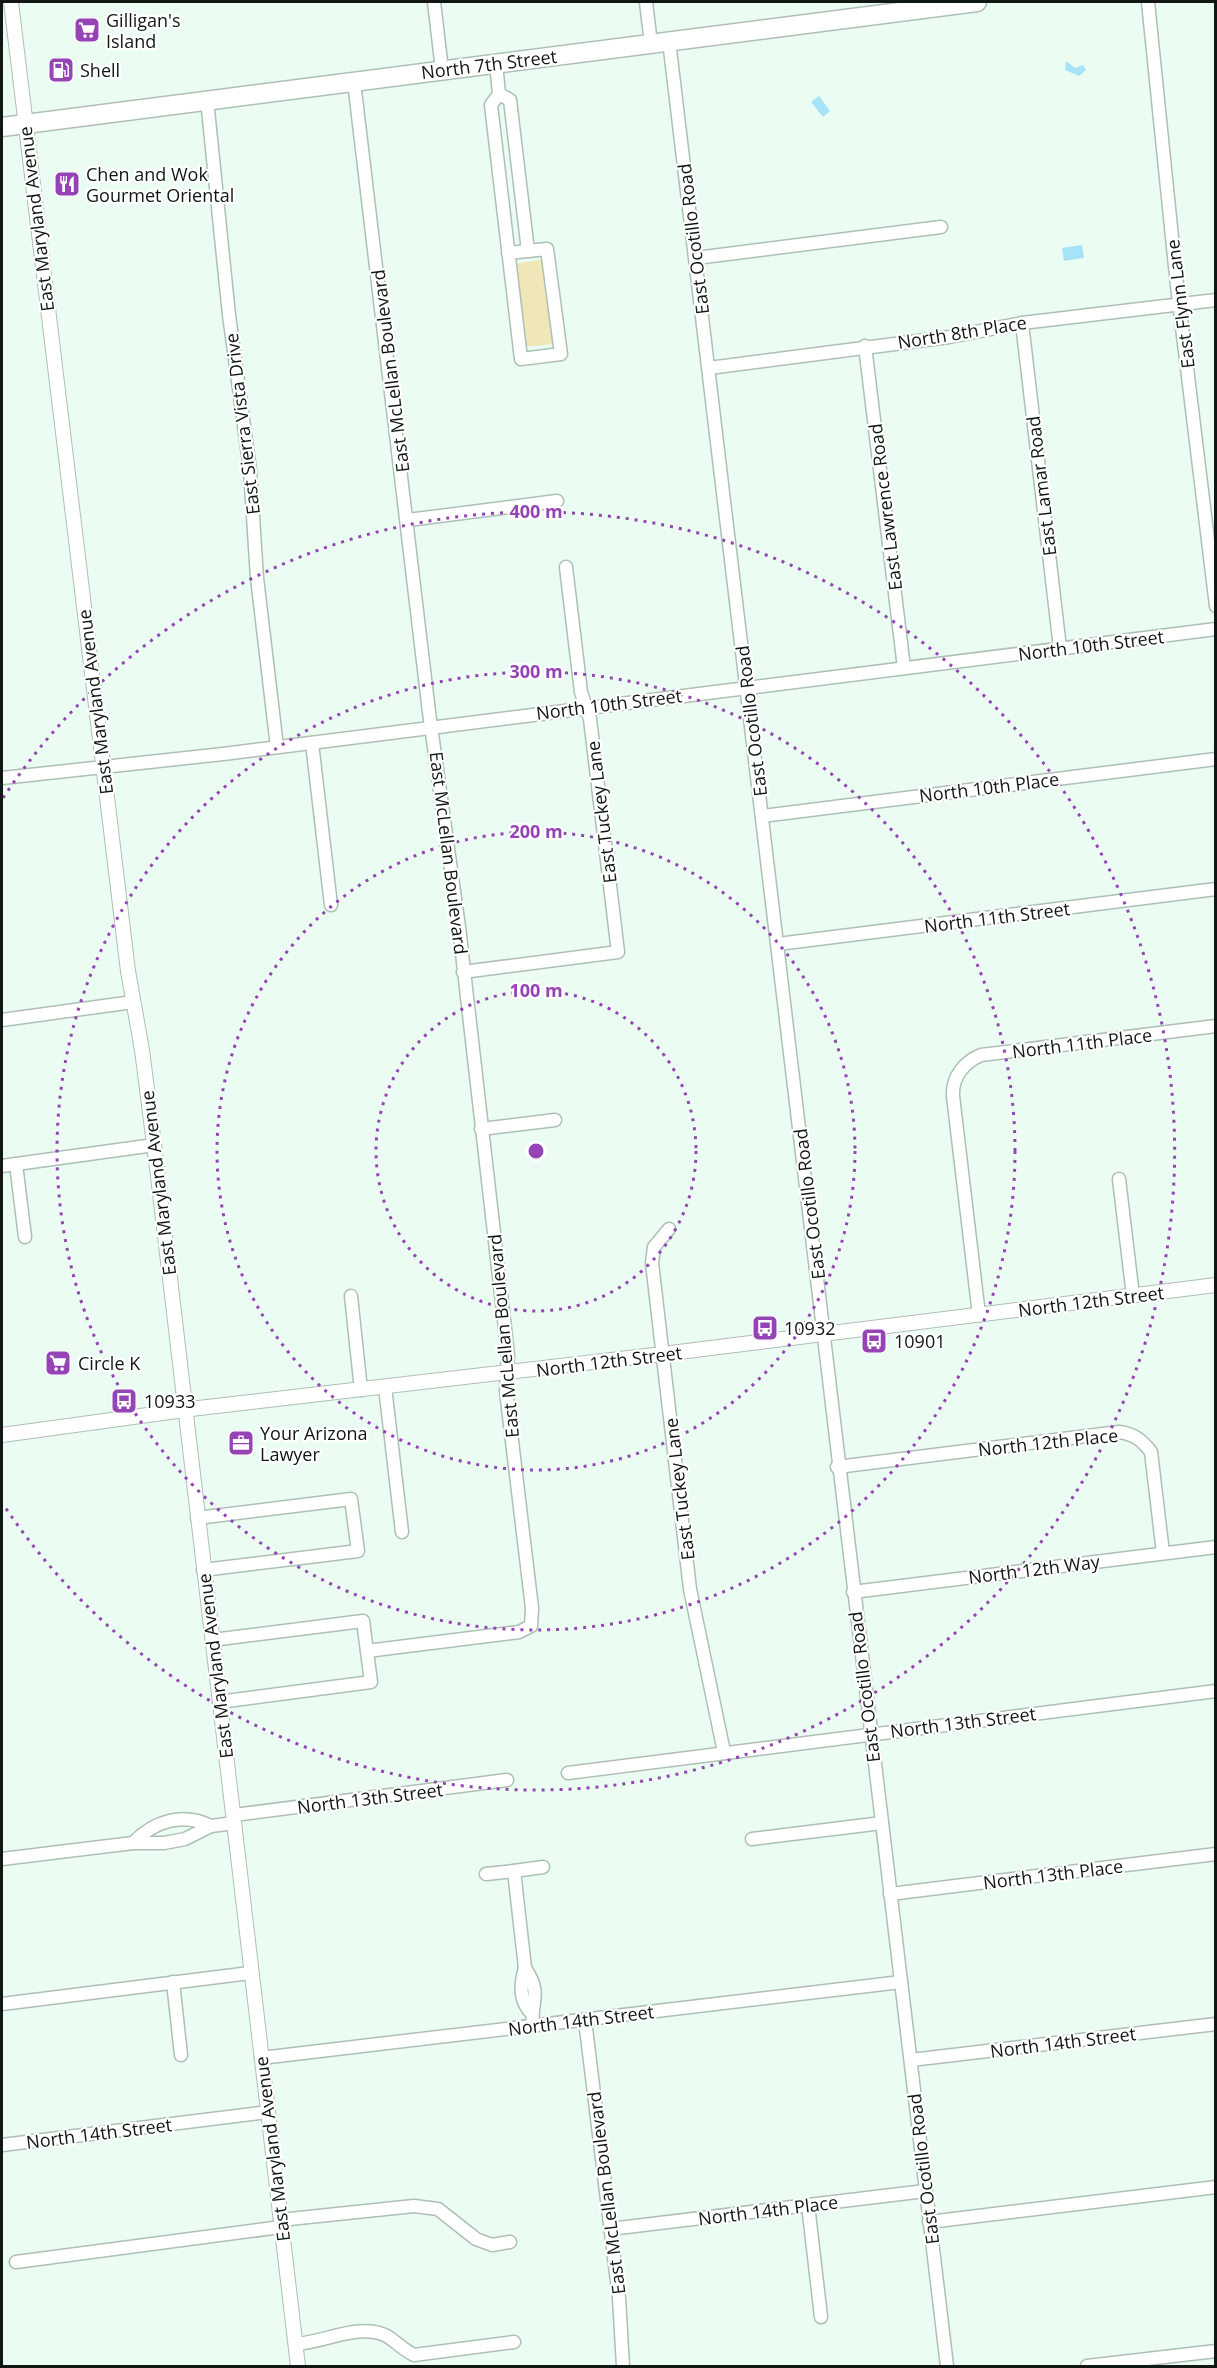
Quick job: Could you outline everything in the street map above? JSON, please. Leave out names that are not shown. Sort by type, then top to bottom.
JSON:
[{"type":"main road","name":"North 7th Street","points":[[2,127],[977,2]]},
{"type":"street","name":"East Maryland Avenue","points":[[11,2],[24,124],[133,1002],[142,1050],[154,1145],[297,2367]]},
{"type":"street","points":[[434,2],[442,70]]},
{"type":"street","name":"East Ocotillo Road","points":[[646,2],[660,42],[696,258],[824,1334],[837,1467],[911,2060],[946,2367]]},
{"type":"street","name":"East Flynn Lane","points":[[1148,2],[1179,304],[1215,606]]},
{"type":"street","points":[[495,63],[499,94],[491,105],[508,253],[521,359],[561,354],[547,249],[508,253]]},
{"type":"street","name":"East McLellan Boulevard","points":[[354,82],[508,1355],[506,1391],[532,1608],[531,1626],[519,1632],[367,1651]]},
{"type":"street","points":[[499,94],[510,100],[528,251]]},
{"type":"street","name":"East Sierra Vista Drive","points":[[207,100],[229,315],[250,470],[257,578],[277,747]]},
{"type":"street","points":[[696,258],[941,227]]},
{"type":"street","name":"North 8th Place","points":[[709,368],[865,346],[949,337],[1022,323],[1215,300]]},
{"type":"street","name":"East Lamar Road","points":[[1022,323],[1060,648]]},
{"type":"street","name":"East Lawrence Road","points":[[865,346],[904,668]]},
{"type":"street","points":[[408,520],[557,501]]},
{"type":"street","name":"East Tuckey Lane","points":[[463,972],[618,952],[590,719],[581,692],[566,567]]},
{"type":"street","name":"North 10th Street","points":[[2,778],[432,728],[1215,629]]},
{"type":"street","points":[[312,742],[331,905]]},
{"type":"street","name":"North 10th Place","points":[[762,816],[1215,759]]},
{"type":"street","name":"North 11th Street","points":[[778,944],[1215,889]]},
{"type":"street","points":[[2,1020],[133,1002]]},
{"type":"street","name":"North 11th Place","points":[[979,1316],[952,1086],[956,1076],[972,1059],[981,1055],[1215,1026]]},
{"type":"street","points":[[481,1129],[555,1120]]},
{"type":"street","points":[[2,1166],[154,1145]]},
{"type":"street","points":[[16,1164],[25,1237]]},
{"type":"street","points":[[1119,1179],[1133,1296]]},
{"type":"street","name":"East Tuckey Lane","points":[[669,1229],[654,1247],[652,1263],[690,1589],[724,1752]]},
{"type":"street","name":"North 12th Street","points":[[2,1435],[185,1410],[979,1316],[1215,1285]]},
{"type":"street","points":[[351,1296],[361,1390]]},
{"type":"street","points":[[385,1387],[402,1532]]},
{"type":"street","name":"North 12th Place","points":[[837,1467],[1119,1432],[1130,1433],[1142,1441],[1151,1452],[1164,1553]]},
{"type":"street","points":[[197,1518],[351,1499],[358,1551],[203,1570]]},
{"type":"street","name":"North 12th Way","points":[[853,1592],[1215,1547]]},
{"type":"street","points":[[212,1640],[363,1621],[371,1682],[219,1702]]},
{"type":"street","name":"North 13th Street","points":[[568,1773],[1215,1691]]},
{"type":"street","name":"North 13th Street","points":[[2,1859],[133,1843],[164,1843],[185,1839],[211,1826],[234,1819],[507,1780]]},
{"type":"street","name":"North 13th Street","points":[[133,1843],[158,1822],[197,1819],[211,1826]]},
{"type":"street","points":[[752,1839],[882,1823]]},
{"type":"street","name":"North 13th Place","points":[[890,1894],[1215,1854]]},
{"type":"street","points":[[486,1874],[543,1867]]},
{"type":"street","points":[[514,1871],[525,1968],[521,1983],[522,1992],[524,2006],[533,2020]]},
{"type":"street","points":[[525,1968],[534,1981],[537,2003],[533,2020]]},
{"type":"street","points":[[2,2004],[250,1973]]},
{"type":"street","points":[[173,1982],[181,2055]]},
{"type":"street","name":"North 14th Street","points":[[261,2058],[533,2020],[585,2020],[901,1982]]},
{"type":"street","points":[[522,1992],[535,1991]]},
{"type":"street","name":"East McLellan Boulevard","points":[[585,2020],[620,2298],[623,2367]]},
{"type":"street","name":"North 14th Street","points":[[911,2060],[1215,2024]]},
{"type":"street","name":"North 14th Street","points":[[2,2145],[268,2112]]},
{"type":"street","points":[[929,2222],[1215,2187]]},
{"type":"street","name":"North 14th Place","points":[[610,2229],[925,2191]]},
{"type":"street","points":[[808,2205],[821,2317]]},
{"type":"street","points":[[16,2262],[414,2206],[438,2209],[476,2239],[492,2245],[510,2242]]},
{"type":"street","points":[[295,2344],[315,2343],[334,2336],[370,2331],[387,2337],[414,2355],[514,2342]]},
{"type":"street","points":[[1087,2367],[1215,2351]]},
{"type":"shaded area","points":[[545,259],[555,344],[525,347],[514,264]]},
{"type":"water","points":[[1066,61],[1075,68],[1083,65],[1086,70],[1079,76],[1065,70]]},
{"type":"water","points":[[819,96],[830,111],[823,117],[811,102]]},
{"type":"water","points":[[1082,245],[1084,258],[1064,261],[1062,248]]},
{"type":"place","name":"Gilligan's Island","points":[[87,30]]},
{"type":"place","name":"Shell","points":[[61,70]]},
{"type":"place","name":"Chen and Wok Gourmet Oriental","points":[[67,184]]},
{"type":"place","name":"10932","points":[[765,1328]]},
{"type":"place","name":"10901","points":[[874,1341]]},
{"type":"place","name":"Circle K","points":[[58,1363]]},
{"type":"place","name":"10933","points":[[124,1401]]},
{"type":"place","name":"Your Arizona Lawyer","points":[[241,1443]]}]
